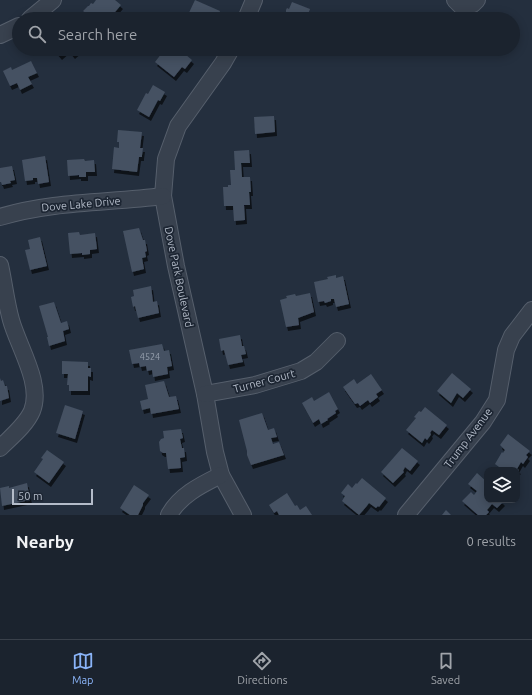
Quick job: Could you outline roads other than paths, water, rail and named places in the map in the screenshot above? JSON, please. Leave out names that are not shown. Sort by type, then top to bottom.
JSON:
[{"type":"street","points":[[38,12],[53,0]]},
{"type":"street","points":[[249,12],[254,0]]},
{"type":"street","points":[[455,0],[461,6],[473,4],[477,0]]},
{"type":"street","points":[[0,35],[12,29]]},
{"type":"street","name":"Dove Park Boulevard","points":[[227,56],[212,80],[178,126],[166,159],[163,196],[176,266],[205,394],[209,424],[221,475],[243,515]]},
{"type":"street","name":"Dove Lake Drive","points":[[0,217],[48,206],[163,196]]},
{"type":"street","points":[[0,265],[11,320],[32,375],[35,388],[35,400],[32,412],[25,422],[0,448]]},
{"type":"street","name":"Trump Avenue","points":[[406,515],[483,422],[497,400],[506,350],[512,336],[532,310]]},
{"type":"street","name":"Turner Court","points":[[205,394],[255,385],[301,371],[316,362],[337,341]]},
{"type":"street","points":[[169,515],[172,508],[196,487],[221,475]]}]
